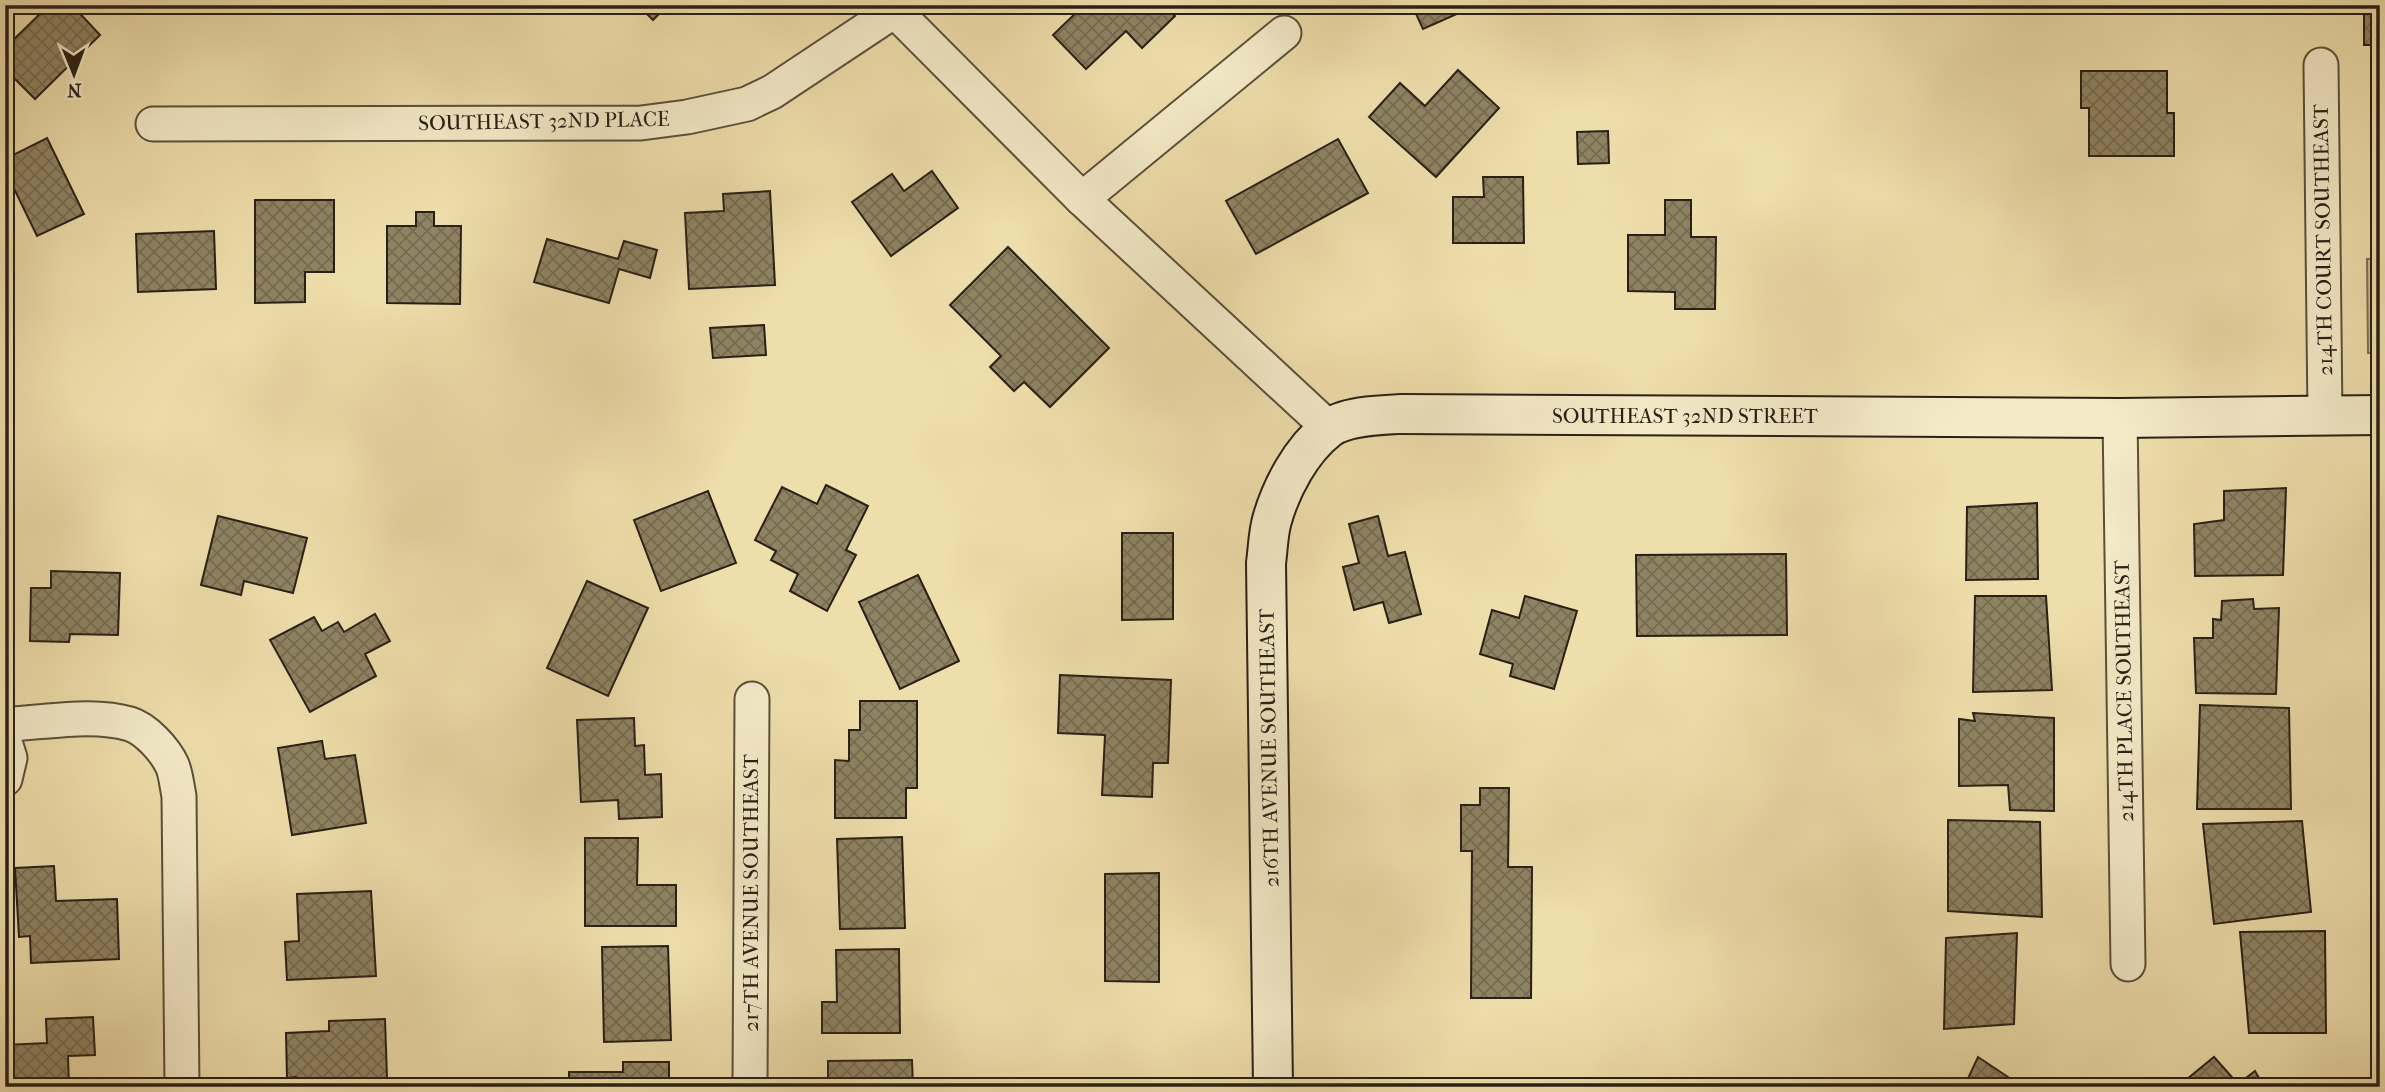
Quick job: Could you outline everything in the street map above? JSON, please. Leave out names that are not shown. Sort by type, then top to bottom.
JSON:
[{"type":"street","name":"SOUTHEAST 32ND PLACE","points":[[153,124],[641,123],[687,117],[747,104],[772,92],[892,8],[1082,199]]},
{"type":"street","points":[[1284,33],[1082,199],[1329,428]]},
{"type":"street","name":"214TH COURT SOUTHEAST","points":[[2321,65],[2325,415]]},
{"type":"street","name":"SOUTHEAST 32ND STREET","points":[[1329,428],[1364,416],[1401,414],[2120,418],[2380,415]]},
{"type":"street","name":"214TH PLACE SOUTHEAST","points":[[2120,418],[2128,964]]},
{"type":"street","name":"216TH AVENUE SOUTHEAST","points":[[1273,1087],[1266,563],[1271,523],[1282,493],[1304,456],[1329,428]]},
{"type":"street","name":"217TH AVENUE SOUTHEAST","points":[[750,1087],[752,699]]},
{"type":"street","points":[[5,727],[11,724],[85,720],[133,724],[155,741],[172,765],[179,796],[182,1087]]},
{"type":"street","points":[[5,742],[10,758],[5,779]]},
{"type":"green space","points":[[2367,259],[2380,259],[2380,353],[2368,353]]},
{"type":"building","points":[[49,5],[72,5],[100,35],[35,99],[5,69],[5,48]]},
{"type":"building","points":[[108,5],[200,5],[200,10],[108,14]]},
{"type":"building","points":[[238,5],[300,5],[300,8],[238,10]]},
{"type":"building","points":[[410,5],[511,5],[410,7]]},
{"type":"building","points":[[638,5],[668,5],[653,20]]},
{"type":"building","points":[[1084,5],[1164,5],[1175,16],[1142,48],[1126,31],[1086,69],[1053,35]]},
{"type":"building","points":[[1412,5],[1477,5],[1423,29]]},
{"type":"building","points":[[2364,5],[2380,5],[2380,45],[2364,45]]},
{"type":"building","points":[[1458,70],[1499,108],[1436,177],[1369,117],[1400,83],[1425,106]]},
{"type":"building","points":[[2081,71],[2167,71],[2167,113],[2174,113],[2174,156],[2089,156],[2089,108],[2081,108]]},
{"type":"building","points":[[1608,131],[1609,163],[1578,164],[1577,132]]},
{"type":"building","points":[[47,138],[84,214],[37,236],[5,170],[5,159]]},
{"type":"building","points":[[1338,139],[1368,193],[1256,254],[1226,201]]},
{"type":"building","points":[[932,171],[958,208],[891,256],[852,202],[892,174],[904,191]]},
{"type":"building","points":[[1483,177],[1523,177],[1524,243],[1453,243],[1453,197],[1484,197]]},
{"type":"building","points":[[770,191],[775,285],[689,289],[685,213],[724,211],[723,194]]},
{"type":"building","points":[[255,200],[334,200],[334,272],[305,272],[305,302],[255,303]]},
{"type":"building","points":[[1665,200],[1691,200],[1691,237],[1716,237],[1715,309],[1675,309],[1675,292],[1628,291],[1628,235],[1665,235]]},
{"type":"building","points":[[416,212],[434,212],[434,226],[461,226],[460,304],[387,303],[387,226],[416,226]]},
{"type":"building","points":[[214,231],[216,289],[138,292],[136,234]]},
{"type":"building","points":[[547,239],[618,259],[624,241],[657,250],[650,278],[619,269],[609,303],[534,282]]},
{"type":"building","points":[[1008,247],[1109,348],[1050,407],[1024,382],[1014,391],[990,367],[1001,356],[950,305]]},
{"type":"building","points":[[764,325],[766,355],[713,358],[710,328]]},
{"type":"building","points":[[826,485],[868,506],[846,550],[856,555],[827,611],[790,591],[798,574],[771,560],[776,551],[755,540],[782,487],[817,504]]},
{"type":"building","points":[[2286,488],[2283,575],[2195,576],[2194,524],[2224,520],[2224,491]]},
{"type":"building","points":[[708,491],[736,563],[661,591],[634,520]]},
{"type":"building","points":[[2037,503],[2038,579],[1966,580],[1967,507]]},
{"type":"building","points":[[218,516],[307,538],[293,593],[244,581],[241,595],[201,585]]},
{"type":"building","points":[[1378,516],[1388,556],[1405,552],[1421,614],[1389,623],[1383,602],[1354,610],[1343,567],[1359,563],[1349,524]]},
{"type":"building","points":[[1122,533],[1173,533],[1173,619],[1122,620]]},
{"type":"building","points":[[1786,554],[1787,635],[1637,636],[1636,555]]},
{"type":"building","points":[[51,571],[120,573],[118,635],[70,634],[69,642],[30,641],[31,588],[51,588]]},
{"type":"building","points":[[918,575],[959,661],[900,689],[859,602]]},
{"type":"building","points":[[587,581],[648,608],[608,696],[547,668]]},
{"type":"building","points":[[1525,596],[1577,611],[1554,689],[1510,676],[1513,664],[1480,654],[1492,610],[1519,618]]},
{"type":"building","points":[[1975,596],[2046,596],[2052,690],[1973,692]]},
{"type":"building","points":[[2253,599],[2254,609],[2279,608],[2276,694],[2196,693],[2194,638],[2213,638],[2213,619],[2221,620],[2222,601]]},
{"type":"building","points":[[375,614],[390,641],[365,654],[376,676],[310,712],[270,640],[314,617],[322,631],[338,622],[344,632]]},
{"type":"building","points":[[1060,675],[1171,680],[1168,763],[1153,763],[1152,797],[1102,795],[1105,735],[1058,733]]},
{"type":"building","points":[[860,701],[917,701],[917,788],[906,788],[906,818],[835,818],[835,760],[849,761],[849,730],[860,730]]},
{"type":"building","points":[[2200,705],[2289,708],[2291,809],[2197,809]]},
{"type":"building","points":[[1973,713],[2054,718],[2054,811],[2010,810],[2008,785],[1959,786],[1959,719],[1975,721]]},
{"type":"building","points":[[634,718],[635,746],[644,745],[645,775],[661,774],[662,817],[619,819],[618,800],[581,802],[577,720]]},
{"type":"building","points":[[322,741],[325,759],[355,755],[366,823],[292,835],[278,748]]},
{"type":"building","points":[[1480,788],[1509,788],[1508,867],[1532,867],[1531,998],[1471,998],[1472,851],[1461,851],[1461,805],[1480,805]]},
{"type":"building","points":[[1948,820],[2040,822],[2042,917],[1948,911]]},
{"type":"building","points":[[2302,821],[2311,912],[2214,924],[2203,824]]},
{"type":"building","points":[[902,837],[905,928],[840,929],[837,839]]},
{"type":"building","points":[[585,838],[638,838],[637,885],[676,885],[676,926],[585,926]]},
{"type":"building","points":[[54,866],[56,901],[117,899],[119,959],[31,963],[30,936],[19,937],[15,868]]},
{"type":"building","points":[[1159,873],[1159,982],[1105,981],[1105,874]]},
{"type":"building","points":[[371,891],[376,976],[287,980],[285,942],[299,941],[297,894]]},
{"type":"building","points":[[2325,931],[2326,1033],[2249,1033],[2240,932]]},
{"type":"building","points":[[2017,933],[2014,1024],[1944,1029],[1946,938]]},
{"type":"building","points":[[668,946],[671,1040],[604,1042],[602,947]]},
{"type":"building","points":[[899,949],[900,1033],[822,1033],[822,1002],[837,1002],[836,950]]},
{"type":"building","points":[[93,1017],[95,1055],[68,1056],[69,1087],[5,1087],[5,1045],[47,1043],[46,1019]]},
{"type":"building","points":[[385,1019],[387,1078],[399,1078],[400,1087],[297,1087],[296,1077],[287,1078],[286,1033],[329,1031],[329,1021]]},
{"type":"building","points":[[1978,1057],[2023,1087],[1964,1087]]},
{"type":"building","points":[[2214,1057],[2238,1084],[2255,1071],[2264,1087],[2183,1087],[2181,1084]]},
{"type":"building","points":[[912,1060],[913,1087],[828,1087],[828,1061]]},
{"type":"building","points":[[623,1062],[669,1062],[669,1087],[569,1087],[569,1072],[623,1072]]},
{"type":"building","points":[[1119,1078],[1167,1082],[1167,1087],[1119,1087]]},
{"type":"building","points":[[2152,1084],[2153,1087],[2101,1087]]}]
